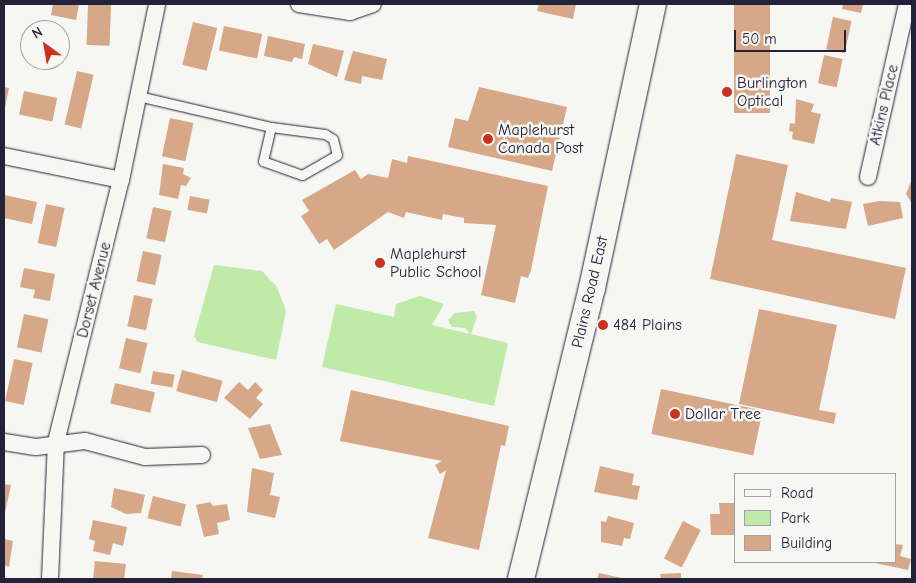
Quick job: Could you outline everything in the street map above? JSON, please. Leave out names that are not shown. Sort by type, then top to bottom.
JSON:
[{"type":"main road","name":"Plains Road East","points":[[521,579],[592,288],[653,4]]},
{"type":"street","name":"Dorset Avenue","points":[[50,579],[56,442],[121,180],[157,4]]},
{"type":"street","points":[[299,4],[350,12],[372,4]]},
{"type":"street","name":"Atkins Place","points":[[868,177],[907,4]]},
{"type":"street","points":[[4,156],[121,180]]},
{"type":"street","points":[[4,442],[36,447],[56,442],[84,441],[145,457],[202,455]]},
{"type":"lane","points":[[138,96],[271,127],[325,134],[333,139],[337,155],[302,175],[263,161],[271,127]]},
{"type":"green space","points":[[214,265],[262,271],[277,287],[286,311],[276,360],[198,342],[194,336]]},
{"type":"green space","points":[[420,296],[444,304],[432,325],[470,334],[465,328],[452,327],[448,320],[455,313],[474,311],[477,317],[471,334],[508,343],[494,406],[322,367],[336,304],[394,317],[396,304]]},
{"type":"building","points":[[53,4],[79,4],[76,20],[51,15]]},
{"type":"building","points":[[88,4],[111,5],[110,46],[87,45]]},
{"type":"building","points":[[539,4],[576,4],[573,19],[537,11]]},
{"type":"building","points":[[734,4],[770,4],[770,113],[734,113]]},
{"type":"building","points":[[843,4],[863,4],[861,13],[842,9]]},
{"type":"building","points":[[833,17],[852,21],[845,53],[826,49]]},
{"type":"building","points":[[193,22],[217,28],[207,71],[182,65]]},
{"type":"building","points":[[224,26],[262,34],[257,59],[219,50]]},
{"type":"building","points":[[268,36],[305,44],[302,59],[294,57],[292,62],[264,56]]},
{"type":"building","points":[[313,44],[344,51],[337,77],[308,64]]},
{"type":"building","points":[[353,51],[387,59],[382,80],[362,76],[361,84],[344,80]]},
{"type":"building","points":[[824,55],[843,59],[837,87],[818,83]]},
{"type":"building","points":[[77,71],[94,75],[81,128],[65,125]]},
{"type":"building","points":[[4,87],[9,88],[5,108],[4,108]]},
{"type":"building","points":[[479,87],[567,107],[552,171],[448,147],[455,118],[468,121]]},
{"type":"building","points":[[24,91],[57,98],[52,122],[19,114]]},
{"type":"building","points":[[796,99],[814,104],[811,112],[821,114],[814,144],[792,139],[793,132],[789,131],[790,123],[795,124]]},
{"type":"building","points":[[170,118],[193,123],[185,161],[162,156]]},
{"type":"building","points":[[736,154],[788,165],[772,240],[906,268],[895,319],[710,279]]},
{"type":"building","points":[[408,156],[548,186],[531,270],[528,278],[521,276],[515,303],[481,295],[496,225],[464,223],[464,218],[443,214],[442,220],[406,212],[404,218],[388,212],[334,250],[327,239],[319,244],[301,216],[309,211],[302,200],[355,170],[361,179],[368,174],[388,178],[392,159],[407,163]]},
{"type":"building","points":[[163,164],[184,168],[183,174],[191,178],[186,186],[181,185],[178,199],[159,195]]},
{"type":"building","points":[[912,179],[912,204],[906,194]]},
{"type":"building","points":[[796,192],[830,202],[831,198],[852,202],[846,229],[790,221]]},
{"type":"building","points":[[4,195],[37,202],[32,224],[4,218]]},
{"type":"building","points":[[190,196],[210,200],[207,214],[187,210]]},
{"type":"building","points":[[879,201],[900,202],[903,218],[868,226],[863,204]]},
{"type":"building","points":[[46,204],[65,208],[56,247],[38,243]]},
{"type":"building","points":[[153,207],[172,211],[165,242],[146,238]]},
{"type":"building","points":[[143,251],[162,255],[155,285],[137,281]]},
{"type":"building","points":[[24,268],[55,274],[50,301],[33,298],[35,290],[20,287]]},
{"type":"building","points":[[134,295],[153,299],[146,330],[127,326]]},
{"type":"building","points":[[759,309],[837,325],[819,410],[836,413],[834,424],[739,404]]},
{"type":"building","points":[[24,314],[48,319],[41,352],[17,347]]},
{"type":"building","points":[[126,338],[147,343],[140,373],[119,368]]},
{"type":"building","points":[[14,359],[33,363],[24,405],[5,401]]},
{"type":"building","points":[[182,370],[223,381],[217,402],[176,391]]},
{"type":"building","points":[[153,371],[175,375],[172,388],[151,384]]},
{"type":"building","points":[[239,382],[248,390],[255,382],[263,390],[256,398],[263,404],[250,419],[224,398]]},
{"type":"building","points":[[115,383],[155,392],[150,413],[110,403]]},
{"type":"building","points":[[661,389],[763,411],[753,456],[651,434]]},
{"type":"building","points":[[351,390],[509,426],[505,446],[501,445],[479,550],[428,538],[446,470],[440,474],[435,465],[442,461],[340,441]]},
{"type":"building","points":[[270,424],[282,455],[260,459],[248,428]]},
{"type":"building","points":[[600,466],[634,474],[632,485],[640,486],[637,500],[594,492]]},
{"type":"building","points":[[252,468],[274,473],[270,495],[280,497],[275,518],[247,512]]},
{"type":"building","points":[[4,484],[11,485],[5,512],[4,512]]},
{"type":"building","points":[[114,488],[145,495],[141,513],[126,514],[111,507]]},
{"type":"building","points":[[153,496],[186,504],[180,527],[147,518]]},
{"type":"building","points":[[210,502],[213,506],[227,504],[230,520],[217,523],[219,534],[204,537],[196,505]]},
{"type":"building","points":[[719,503],[734,503],[734,535],[711,535],[710,514],[720,514]]},
{"type":"building","points":[[608,516],[634,523],[630,539],[624,538],[622,546],[601,542],[601,521],[606,522]]},
{"type":"building","points":[[93,520],[127,527],[123,546],[113,543],[110,555],[93,551],[95,541],[89,539]]},
{"type":"building","points":[[683,521],[701,530],[682,568],[664,558]]},
{"type":"building","points":[[4,539],[13,541],[9,567],[4,565]]},
{"type":"building","points":[[896,544],[903,545],[900,556],[911,559],[908,570],[875,563],[896,563]]},
{"type":"building","points":[[95,561],[126,564],[124,579],[93,579]]},
{"type":"building","points":[[172,571],[203,575],[202,579],[171,579]]},
{"type":"building","points":[[599,573],[622,578],[622,579],[597,579]]},
{"type":"building","points":[[681,573],[681,579],[661,579],[660,574]]},
{"type":"place","name":"Burlington Optical","points":[[727,92]]},
{"type":"place","name":"Maplehurst Canada Post","points":[[488,139]]},
{"type":"place","name":"Maplehurst Public School","points":[[380,263]]},
{"type":"place","name":"484 Plains","points":[[603,325]]},
{"type":"place","name":"Dollar Tree","points":[[675,414]]}]
